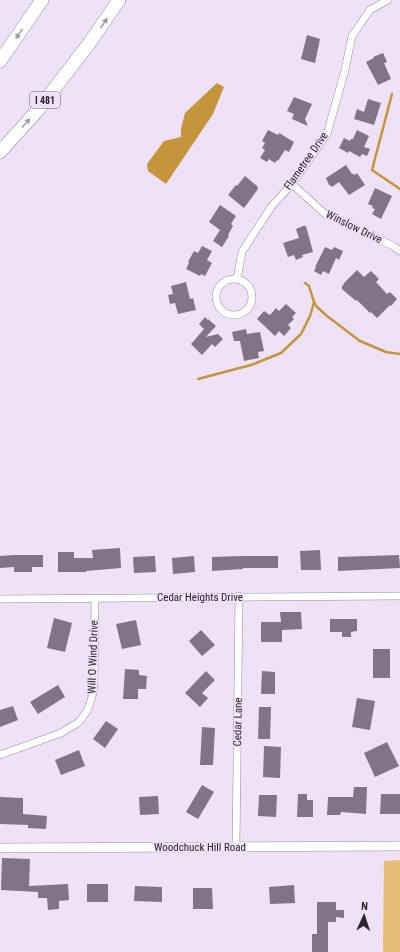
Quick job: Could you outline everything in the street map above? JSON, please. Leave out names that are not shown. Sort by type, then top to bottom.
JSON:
[{"type":"highway","points":[[0,61],[42,0]]},
{"type":"highway","name":"I 481","points":[[0,152],[41,105],[88,45],[119,0]]},
{"type":"street","name":"Flametree Drive","points":[[237,279],[242,252],[271,207],[292,184],[327,134],[345,70],[352,36],[370,10],[388,0]]},
{"type":"street","name":"Winslow Drive","points":[[292,184],[325,214],[393,246],[400,251]]},
{"type":"street","points":[[237,279],[250,288],[252,294],[251,300],[249,306],[243,312],[230,314],[223,311],[219,306],[216,300],[216,294],[218,288],[225,281],[237,279]]},
{"type":"street","name":"Cedar Heights Drive","points":[[0,599],[239,596],[400,596]]},
{"type":"street","name":"Cedar Lane","points":[[236,847],[239,596]]},
{"type":"street","name":"Will O Wind Drive","points":[[0,755],[61,732],[79,722],[87,711],[94,685],[95,598]]},
{"type":"street","name":"Woodchuck Hill Road","points":[[0,848],[400,846]]},
{"type":"shaded area","points":[[217,83],[224,87],[213,114],[166,184],[148,171],[147,164],[164,141],[181,137],[181,129],[185,113]]},
{"type":"shaded area","points":[[400,860],[400,952],[383,952],[384,861]]},
{"type":"building","points":[[307,35],[320,39],[315,63],[301,59]]},
{"type":"building","points":[[383,53],[387,62],[384,63],[391,79],[378,85],[366,62]]},
{"type":"building","points":[[294,97],[312,104],[305,119],[308,126],[292,119],[294,114],[287,111]]},
{"type":"building","points":[[368,99],[381,103],[374,125],[354,119],[357,109],[364,112]]},
{"type":"building","points":[[268,130],[278,135],[279,133],[294,142],[289,152],[285,150],[275,163],[269,159],[267,162],[260,158],[265,150],[262,148],[265,143],[262,141]]},
{"type":"building","points":[[357,130],[369,136],[364,147],[370,149],[367,156],[362,154],[360,157],[339,148],[344,138],[350,141],[353,139]]},
{"type":"building","points":[[346,165],[352,174],[355,175],[357,173],[365,185],[349,195],[339,182],[332,187],[329,185],[326,178]]},
{"type":"building","points":[[245,176],[257,186],[258,189],[244,208],[228,195]]},
{"type":"building","points":[[375,188],[392,196],[381,219],[372,214],[375,209],[372,208],[373,206],[368,204]]},
{"type":"building","points":[[220,205],[236,216],[231,224],[233,226],[228,235],[229,236],[222,247],[213,241],[220,230],[209,222]]},
{"type":"building","points":[[306,226],[313,252],[302,255],[303,257],[296,260],[294,255],[288,257],[283,243],[299,238],[296,229]]},
{"type":"building","points":[[202,246],[212,251],[207,260],[212,263],[205,276],[201,274],[200,276],[186,269],[194,251],[198,253]]},
{"type":"building","points":[[325,247],[332,250],[334,247],[343,251],[339,260],[336,258],[329,274],[323,271],[321,275],[314,271]]},
{"type":"building","points":[[357,270],[364,277],[371,271],[379,279],[376,282],[387,294],[390,292],[397,299],[377,318],[342,289],[344,283]]},
{"type":"building","points":[[186,282],[190,299],[193,298],[196,310],[178,314],[175,303],[170,304],[168,295],[173,294],[171,286]]},
{"type":"building","points":[[286,304],[296,313],[292,317],[294,319],[288,325],[291,328],[284,336],[279,331],[275,336],[257,319],[264,311],[270,315],[276,308],[279,311]]},
{"type":"building","points":[[205,317],[216,326],[206,337],[218,334],[223,339],[215,347],[212,344],[202,355],[191,344],[204,329],[199,324]]},
{"type":"building","points":[[246,329],[247,334],[260,332],[264,351],[258,352],[259,358],[244,361],[240,341],[234,341],[232,332]]},
{"type":"building","points":[[120,548],[121,568],[86,572],[58,572],[58,552],[74,552],[74,558],[93,558],[92,550]]},
{"type":"building","points":[[320,550],[321,570],[301,570],[300,551]]},
{"type":"building","points":[[43,555],[43,567],[32,567],[32,572],[14,572],[14,567],[0,568],[0,556]]},
{"type":"building","points":[[399,555],[400,568],[338,571],[338,557]]},
{"type":"building","points":[[155,556],[156,572],[134,573],[133,557]]},
{"type":"building","points":[[194,556],[195,572],[173,574],[172,558]]},
{"type":"building","points":[[278,556],[278,568],[243,568],[212,571],[212,557]]},
{"type":"building","points":[[280,612],[301,612],[302,629],[282,630],[282,642],[261,642],[261,622],[281,622]]},
{"type":"building","points":[[54,618],[72,623],[65,652],[47,648]]},
{"type":"building","points":[[330,619],[357,619],[357,631],[351,632],[351,637],[342,637],[342,632],[330,632]]},
{"type":"building","points":[[136,620],[141,645],[122,649],[116,624]]},
{"type":"building","points":[[201,630],[215,645],[202,656],[189,641]]},
{"type":"building","points":[[373,649],[390,649],[390,678],[373,678]]},
{"type":"building","points":[[125,669],[139,670],[139,675],[147,676],[146,689],[138,689],[138,699],[123,699]]},
{"type":"building","points":[[206,671],[215,680],[202,693],[208,698],[200,707],[185,693]]},
{"type":"building","points":[[262,671],[275,672],[275,694],[261,694]]},
{"type":"building","points":[[58,685],[65,697],[38,714],[30,702]]},
{"type":"building","points":[[357,698],[375,701],[370,730],[352,727]]},
{"type":"building","points":[[13,706],[18,720],[0,727],[0,710]]},
{"type":"building","points":[[259,707],[271,707],[270,739],[258,739]]},
{"type":"building","points":[[106,721],[118,729],[105,748],[93,739]]},
{"type":"building","points":[[202,727],[215,728],[213,765],[200,765]]},
{"type":"building","points":[[387,742],[399,766],[375,777],[364,753]]},
{"type":"building","points":[[264,746],[281,747],[280,778],[263,777]]},
{"type":"building","points":[[79,750],[85,766],[61,775],[55,760]]},
{"type":"building","points":[[202,785],[214,792],[198,819],[186,812]]},
{"type":"building","points":[[354,787],[367,787],[366,814],[341,812],[340,815],[327,815],[328,797],[353,797]]},
{"type":"building","points":[[298,794],[307,794],[307,800],[313,800],[313,817],[297,817]]},
{"type":"building","points":[[381,794],[400,794],[400,814],[380,814]]},
{"type":"building","points":[[259,795],[277,795],[276,817],[258,816]]},
{"type":"building","points":[[158,796],[159,814],[140,815],[139,797]]},
{"type":"building","points":[[0,797],[23,798],[23,814],[47,816],[46,829],[28,828],[28,825],[0,824]]},
{"type":"building","points":[[2,858],[30,859],[29,886],[68,884],[69,900],[59,901],[59,909],[48,910],[47,898],[38,898],[38,892],[1,890]]},
{"type":"building","points":[[87,884],[108,884],[108,902],[87,902]]},
{"type":"building","points":[[294,885],[295,903],[270,904],[269,887]]},
{"type":"building","points":[[135,886],[162,887],[162,902],[134,901]]},
{"type":"building","points":[[193,888],[212,888],[213,909],[193,909]]},
{"type":"building","points":[[317,902],[336,902],[336,910],[344,910],[344,918],[336,917],[336,922],[328,922],[328,952],[312,952],[312,934],[317,934]]},
{"type":"waterway","points":[[392,94],[372,170],[400,189]]},
{"type":"waterway","points":[[198,379],[251,365],[281,353],[301,334],[310,316],[314,302],[309,286],[305,283]]},
{"type":"waterway","points":[[314,302],[317,307],[327,316],[360,341],[386,352],[400,354]]}]
